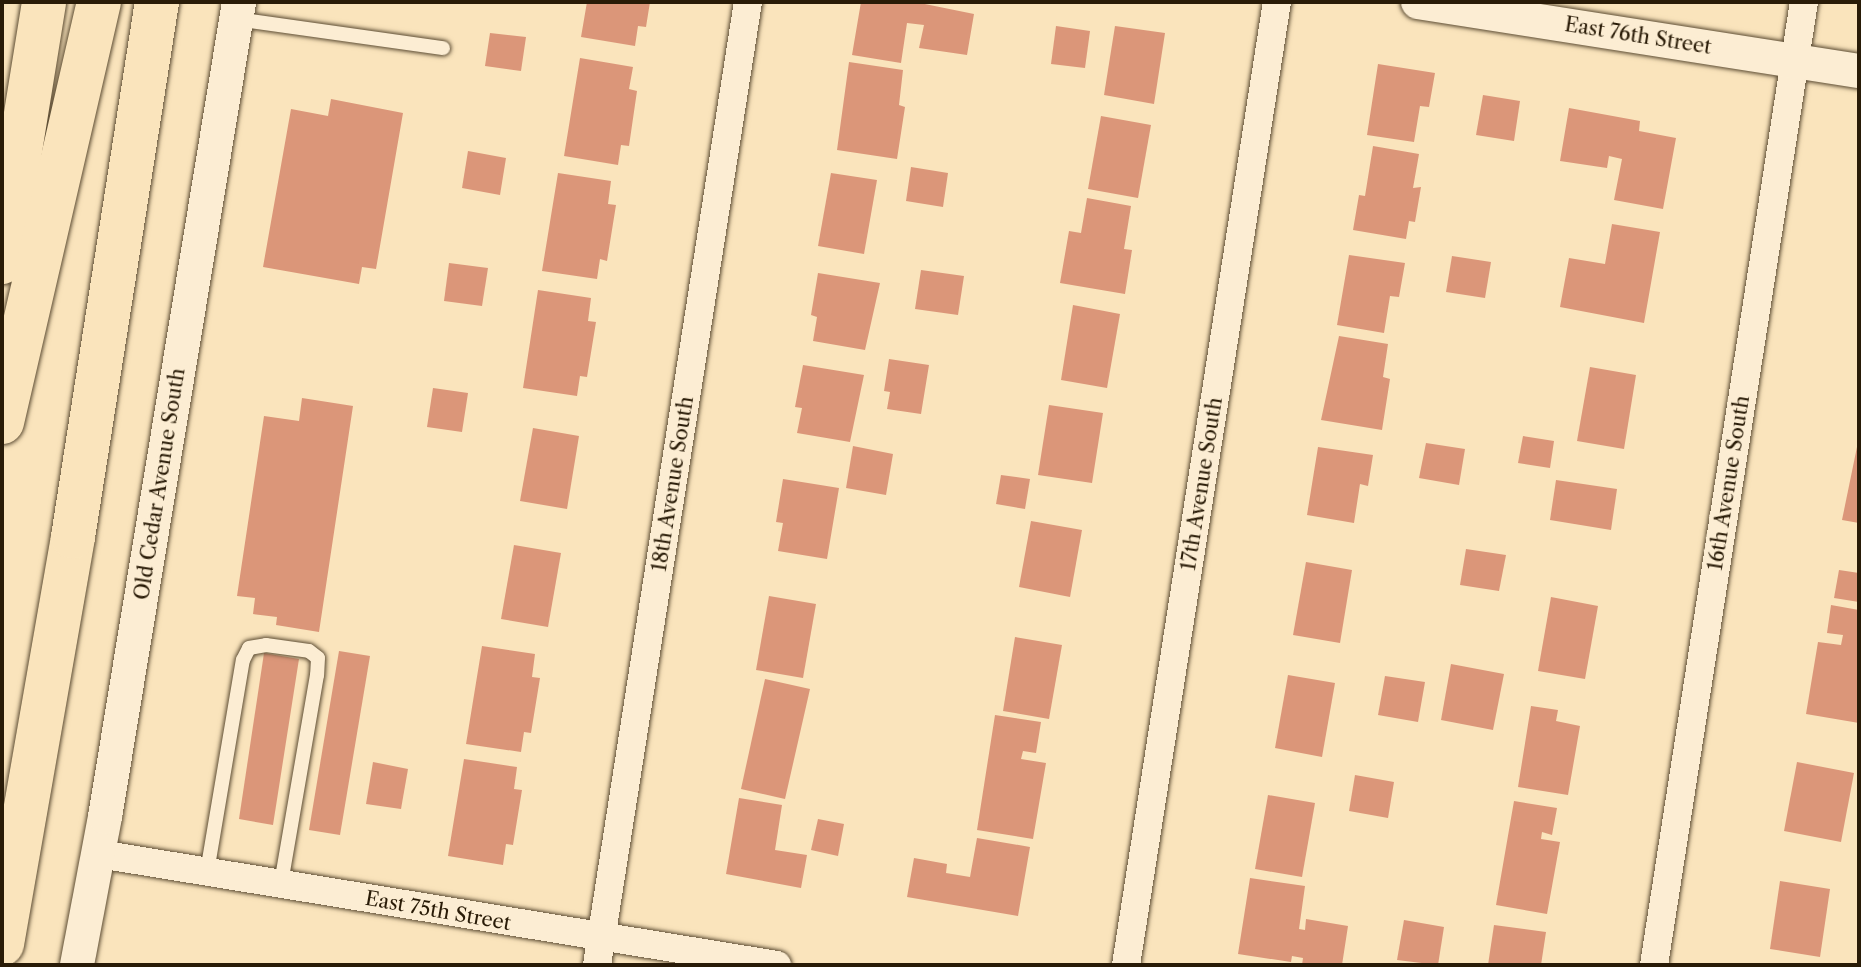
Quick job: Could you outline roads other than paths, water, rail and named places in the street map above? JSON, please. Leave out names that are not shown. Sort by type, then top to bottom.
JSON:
[{"type":"highway","points":[[2,262],[44,2]]},
{"type":"highway","points":[[2,422],[99,2]]},
{"type":"highway","points":[[2,944],[73,537],[157,2]]},
{"type":"street","name":"18th Avenue South","points":[[599,952],[748,2]]},
{"type":"street","name":"17th Avenue South","points":[[1126,965],[1277,2]]},
{"type":"street","name":"East 76th Street","points":[[1418,2],[1859,71]]},
{"type":"street","name":"16th Avenue South","points":[[1654,965],[1804,2]]},
{"type":"street","name":"Old Cedar Avenue South","points":[[77,965],[99,854],[237,10]]},
{"type":"street","name":"East 75th Street","points":[[99,854],[281,884],[599,952],[777,965]]},
{"type":"lane","points":[[237,10],[443,48]]},
{"type":"lane","points":[[207,872],[243,660],[249,648],[266,645],[309,651],[318,658],[317,675],[281,884]]}]
